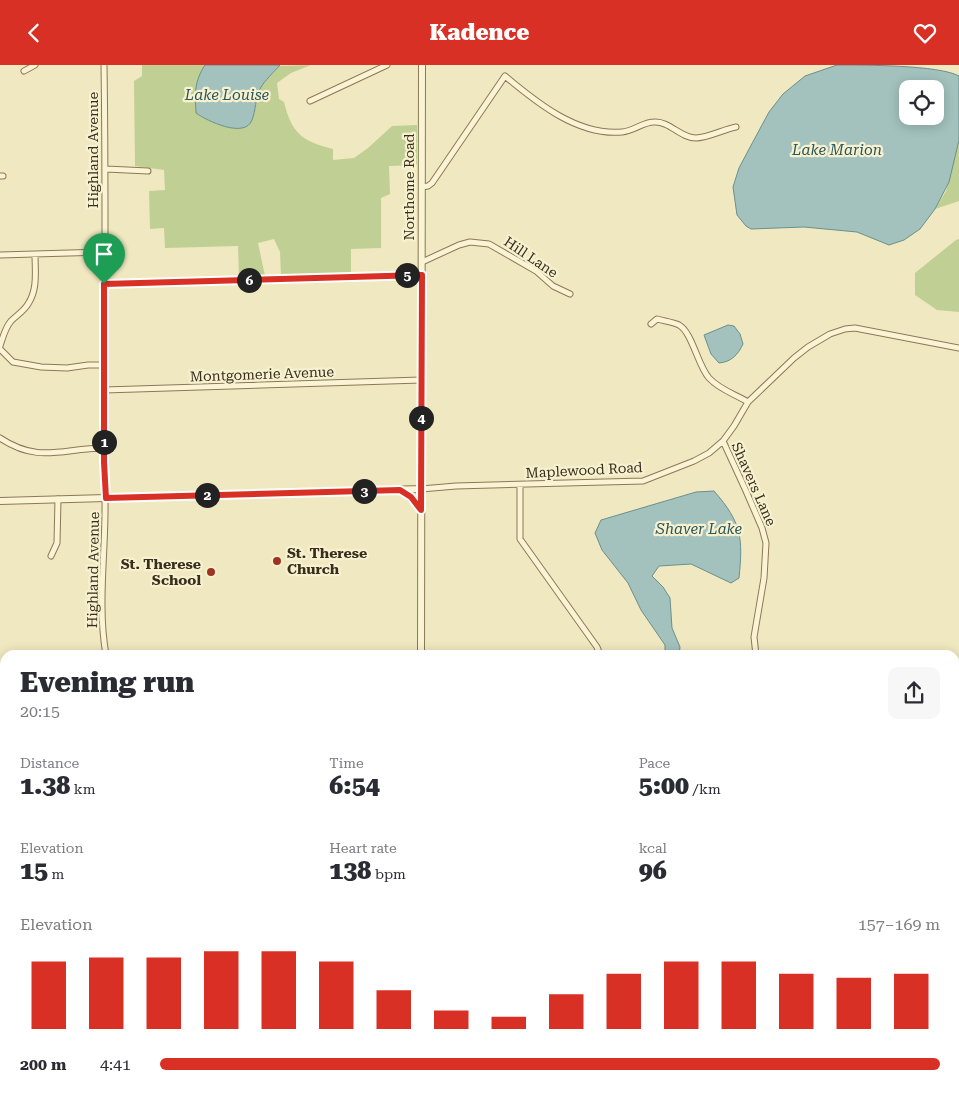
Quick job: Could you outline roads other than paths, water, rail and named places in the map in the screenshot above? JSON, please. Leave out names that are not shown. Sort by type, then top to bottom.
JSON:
[{"type":"street","points":[[24,71],[35,65]]},
{"type":"street","name":"Highland Avenue","points":[[104,65],[106,169],[104,448],[106,498],[102,623],[105,650]]},
{"type":"street","points":[[310,101],[386,65]]},
{"type":"street","name":"Northome Road","points":[[421,650],[422,65]]},
{"type":"street","points":[[422,187],[432,183],[505,76],[556,114],[579,125],[603,131],[632,131],[656,121],[686,137],[697,138],[736,127]]},
{"type":"street","points":[[106,169],[148,171]]},
{"type":"street","name":"Hill Lane","points":[[422,262],[470,242],[489,244],[536,271],[553,286],[570,294]]},
{"type":"street","points":[[0,255],[104,252]]},
{"type":"street","points":[[35,254],[36,280],[32,297],[23,311],[6,328],[0,348],[13,362],[54,368],[105,365]]},
{"type":"street","points":[[104,284],[422,275]]},
{"type":"street","points":[[651,324],[657,319],[681,326],[687,333],[702,369],[708,377],[724,390],[748,402]]},
{"type":"street","name":"Maplewood Road","points":[[422,489],[642,481],[694,461],[709,453],[734,426],[748,402],[808,347],[830,334],[855,328],[959,348]]},
{"type":"street","name":"Montgomerie Avenue","points":[[104,390],[421,380]]},
{"type":"street","points":[[0,438],[16,448],[47,453],[62,453],[85,448],[104,448]]},
{"type":"street","name":"Shavers Lane","points":[[722,441],[762,528],[766,543],[764,578],[754,637],[755,650]]},
{"type":"street","points":[[520,485],[520,539],[598,650]]},
{"type":"street","points":[[0,501],[422,489]]},
{"type":"street","points":[[400,490],[411,497],[421,510]]},
{"type":"street","points":[[51,555],[57,543],[58,499]]},
{"type":"water","name":"Lake Louise","points":[[205,65],[280,65],[260,89],[252,120],[242,128],[234,128],[217,124],[196,113],[196,88]]},
{"type":"water","name":"Lake Marion","points":[[837,65],[919,68],[949,72],[959,76],[959,140],[949,182],[935,209],[920,229],[904,240],[889,245],[857,232],[804,227],[751,229],[746,226],[737,215],[733,187],[739,168],[769,112],[783,94],[805,76]]},
{"type":"water","points":[[728,325],[734,326],[740,334],[743,344],[734,357],[719,363],[711,354],[704,335]]},
{"type":"water","name":"Shaver Lake","points":[[714,491],[735,522],[741,552],[739,578],[731,583],[691,564],[659,566],[652,576],[663,587],[670,598],[672,628],[680,647],[680,650],[665,650],[665,645],[641,610],[628,583],[602,550],[595,533],[601,520],[696,492]]},
{"type":"place","name":"St. Therese Church","points":[[277,561]]},
{"type":"place","name":"St. Therese School","points":[[211,572]]}]
